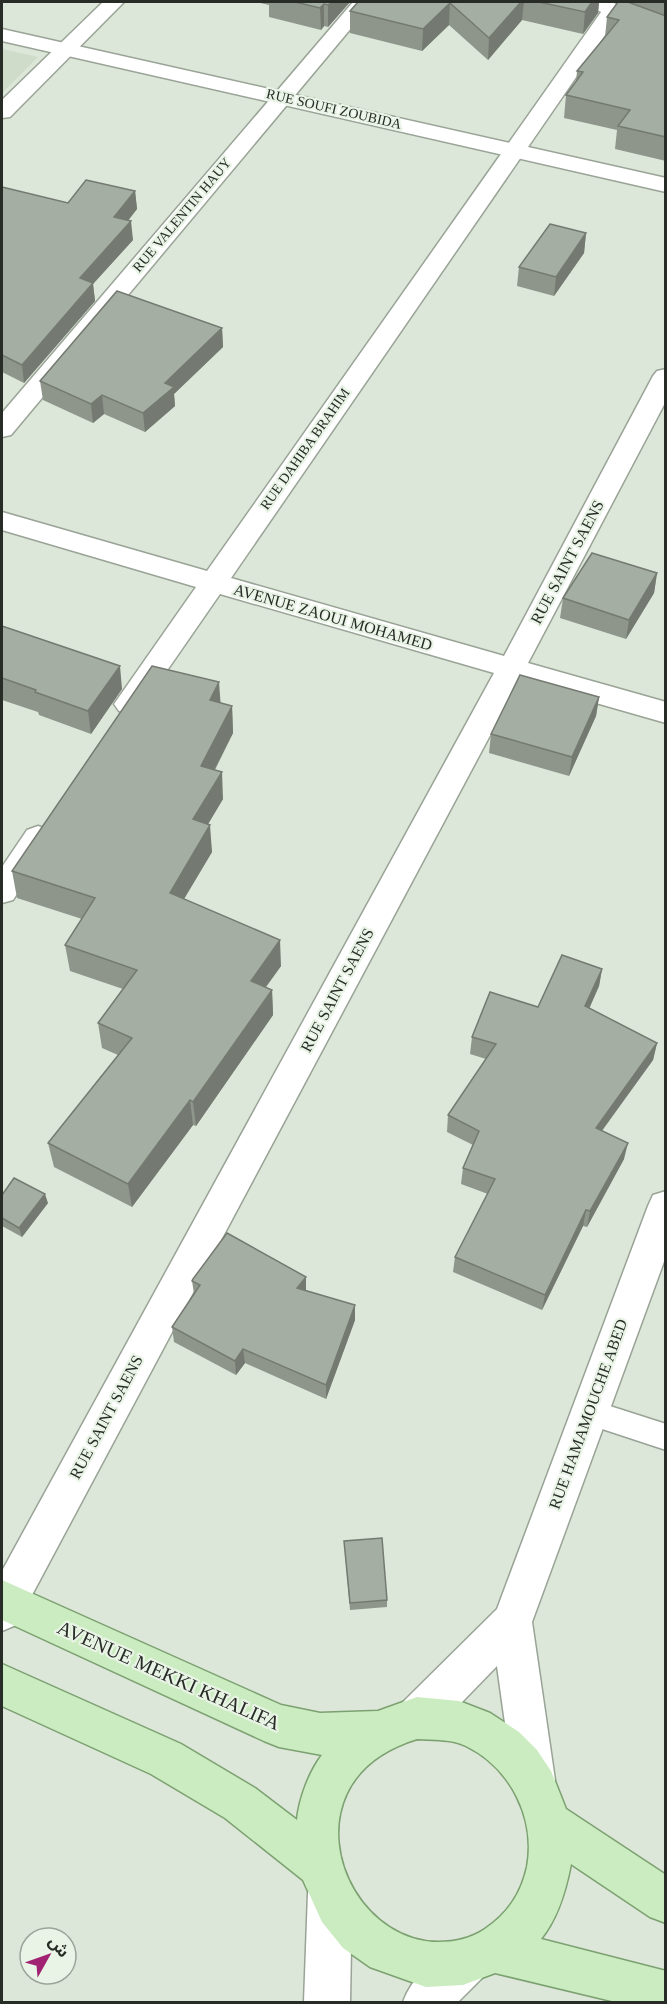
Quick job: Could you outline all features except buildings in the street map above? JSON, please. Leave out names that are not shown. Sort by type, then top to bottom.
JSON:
[{"type":"main road","name":"AVENUE MEKKI KHALIFA","points":[[3,1605],[279,1726],[320,1734],[377,1732]]},
{"type":"main road","points":[[2,1685],[166,1759],[240,1803],[325,1879]]},
{"type":"main road","points":[[480,1956],[516,1932],[534,1910],[546,1883],[551,1853],[549,1823],[534,1780],[511,1752],[483,1731],[451,1720],[417,1718],[377,1732],[353,1750],[334,1773],[322,1802],[317,1833],[325,1879],[347,1922],[372,1944],[401,1959],[433,1965],[480,1956],[654,1989],[666,1995]]},
{"type":"main road","points":[[549,1823],[666,1901]]},
{"type":"street","points":[[2,112],[114,2]]},
{"type":"street","name":"RUE VALENTIN HAUY","points":[[2,429],[363,2]]},
{"type":"street","points":[[603,5],[666,31]]},
{"type":"street","name":"RUE DAHIBA BRAHIM","points":[[114,727],[512,151],[603,5]]},
{"type":"street","name":"RUE SOUFI ZOUBIDA","points":[[2,35],[666,185]]},
{"type":"street","name":"RUE SAINT SAENS","points":[[3,1605],[511,669],[666,376]]},
{"type":"street","name":"AVENUE ZAOUI MOHAMED","points":[[2,521],[666,713]]},
{"type":"street","points":[[2,891],[54,814]]},
{"type":"street","name":"RUE HAMAMOUCHE ABED","points":[[512,1622],[666,1206]]},
{"type":"street","points":[[417,1718],[512,1622]]},
{"type":"street","points":[[512,1622],[534,1780]]},
{"type":"street","points":[[325,1879],[327,2002]]},
{"type":"street","points":[[426,2002],[480,1956]]},
{"type":"lane","points":[[588,1412],[666,1437]]},
{"type":"shaded area","points":[[2,49],[38,57],[2,93]]}]
